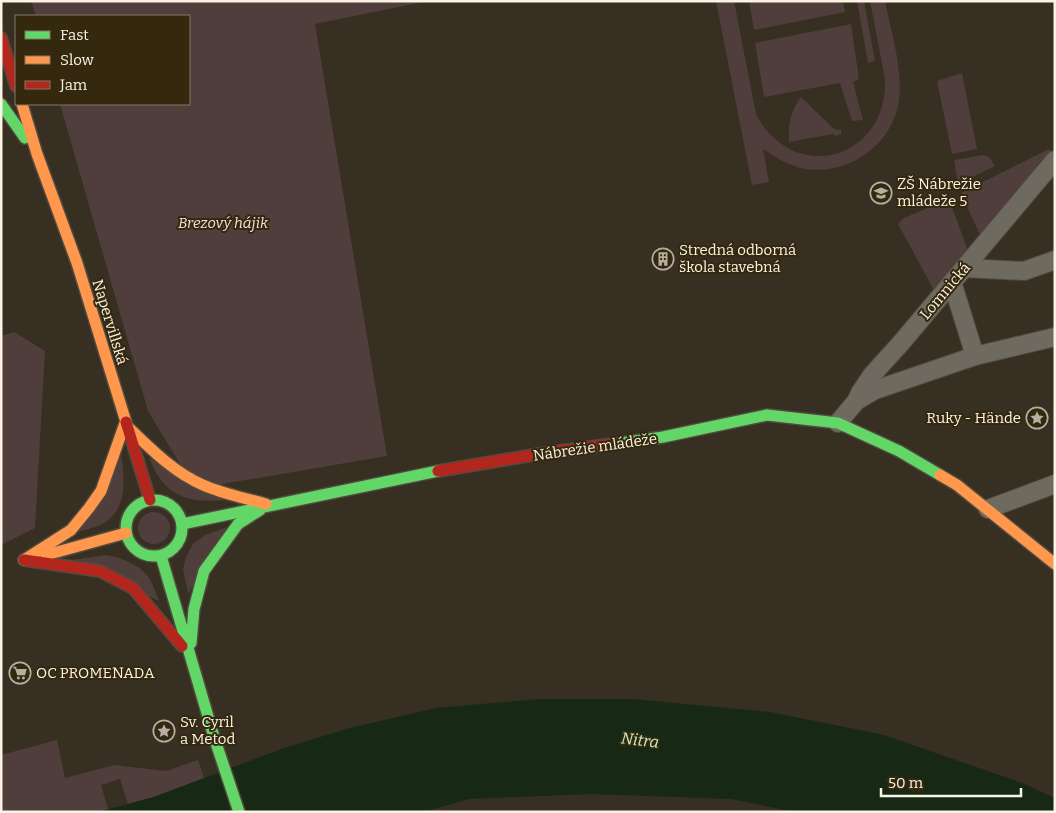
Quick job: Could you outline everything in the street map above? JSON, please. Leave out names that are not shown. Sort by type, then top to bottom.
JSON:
[{"type":"street","points":[[1,38],[15,83]]},
{"type":"street","name":"Napervillská","points":[[1,104],[37,154]]},
{"type":"street","name":"Napervillská","points":[[22,105],[37,154],[77,262],[150,500]]},
{"type":"street","name":"Lomnická","points":[[838,423],[857,400],[872,375],[1055,160]]},
{"type":"street","points":[[964,268],[1024,271],[1055,260]]},
{"type":"street","points":[[952,282],[976,356]]},
{"type":"street","points":[[857,400],[875,390],[976,356],[1055,337]]},
{"type":"street","name":"Nábrežie mládeže","points":[[182,524],[442,470],[663,437],[767,415],[838,423],[899,451],[957,485],[1051,557]]},
{"type":"street","points":[[24,560],[71,530],[89,508],[101,491],[125,423],[153,451],[180,473],[197,483],[268,505]]},
{"type":"street","points":[[988,509],[1055,484]]},
{"type":"street","points":[[150,500],[165,502],[171,506],[177,512],[182,524],[182,532],[177,544],[173,549],[161,556],[142,554],[134,549],[126,533],[126,522],[131,512],[139,504],[150,500]]},
{"type":"street","points":[[190,655],[194,609],[204,571],[238,524],[268,505]]},
{"type":"street","points":[[24,560],[126,533]]},
{"type":"street","points":[[161,556],[214,737],[239,812]]},
{"type":"street","points":[[24,560],[100,571],[133,588],[190,655]]},
{"type":"green space","name":"Brezový hájik","points":[[31,1],[428,1],[315,24],[387,456],[199,488],[225,500],[211,501],[188,498],[169,488],[161,480],[149,457],[194,487],[148,411],[60,105],[190,105],[190,15],[36,15]]},
{"type":"green space","points":[[716,1],[734,1],[756,114],[772,136],[792,150],[814,156],[836,154],[855,145],[871,129],[882,107],[885,79],[870,1],[885,1],[896,50],[900,88],[895,117],[887,132],[863,156],[848,164],[832,169],[814,170],[797,167],[763,149],[769,182],[752,185]]},
{"type":"green space","points":[[749,1],[843,1],[845,12],[754,30]]},
{"type":"green space","points":[[857,1],[864,1],[875,61],[868,63]]},
{"type":"green space","points":[[851,24],[859,79],[853,82],[863,120],[852,121],[840,83],[764,97],[755,43]]},
{"type":"green space","points":[[962,73],[977,149],[952,154],[937,81]]},
{"type":"green space","points":[[801,97],[834,129],[841,130],[841,134],[789,142],[790,118]]},
{"type":"green space","points":[[1049,149],[1053,153],[984,234],[980,235],[961,193]]},
{"type":"green space","points":[[983,155],[989,157],[995,166],[958,184],[954,160]]},
{"type":"green space","points":[[949,199],[968,251],[935,292],[898,224],[904,218]]},
{"type":"green space","points":[[14,332],[45,351],[35,528],[1,545],[1,336]]},
{"type":"green space","points":[[120,447],[124,480],[121,501],[117,510],[100,525],[77,532]]},
{"type":"green space","points":[[154,512],[165,517],[170,528],[165,539],[154,544],[143,539],[138,528],[143,517]]},
{"type":"green space","points":[[228,527],[188,594],[183,569],[186,557],[193,544],[205,535]]},
{"type":"green space","points":[[106,555],[124,560],[141,569],[150,580],[159,601],[72,560]]},
{"type":"green space","points":[[57,740],[65,778],[114,765],[166,771],[198,760],[204,778],[154,797],[128,804],[120,779],[101,785],[108,809],[98,812],[1,812],[1,755]]},
{"type":"water","name":"Nitra","points":[[539,699],[633,699],[770,712],[884,735],[1022,783],[1055,798],[1055,812],[794,812],[732,799],[589,794],[469,799],[423,812],[98,812],[154,797],[284,748],[350,728],[436,708]]},
{"type":"traffic: fast","points":[[1,104],[25,138]]},
{"type":"traffic: fast","points":[[614,444],[663,437],[767,415],[838,423],[899,451],[940,475]]},
{"type":"traffic: fast","points":[[182,524],[438,471]]},
{"type":"traffic: fast","points":[[154,500],[165,502],[174,508],[180,517],[182,528],[180,539],[174,548],[165,554],[154,556],[143,554],[134,548],[128,539],[126,528],[128,517],[134,508],[143,502],[154,500]]},
{"type":"traffic: fast","points":[[191,643],[194,609],[204,571],[238,524],[260,510]]},
{"type":"traffic: fast","points":[[161,556],[214,737],[239,812]]},
{"type":"traffic: slow","points":[[22,105],[37,154],[77,263],[126,422]]},
{"type":"traffic: slow","points":[[24,560],[71,530],[89,508],[101,491],[125,423]]},
{"type":"traffic: slow","points":[[127,426],[162,459],[192,480],[218,491],[266,504]]},
{"type":"traffic: slow","points":[[940,475],[957,485],[1055,564]]},
{"type":"traffic: slow","points":[[46,555],[126,533]]},
{"type":"traffic: jam","points":[[1,38],[15,83]]},
{"type":"traffic: jam","points":[[126,422],[150,500]]},
{"type":"traffic: jam","points":[[438,471],[545,453],[614,444]]},
{"type":"traffic: jam","points":[[24,560],[100,571],[133,588],[182,646]]},
{"type":"place","name":"ZŠ Nábrežie mládeže 5","points":[[881,193]]},
{"type":"place","name":"Stredná odborná škola stavebná","points":[[663,259]]},
{"type":"place","name":"Ruky - Hände","points":[[1037,418]]},
{"type":"place","name":"OC PROMENADA","points":[[20,673]]},
{"type":"place","name":"Sv. Cyril a Metod","points":[[164,731]]}]
